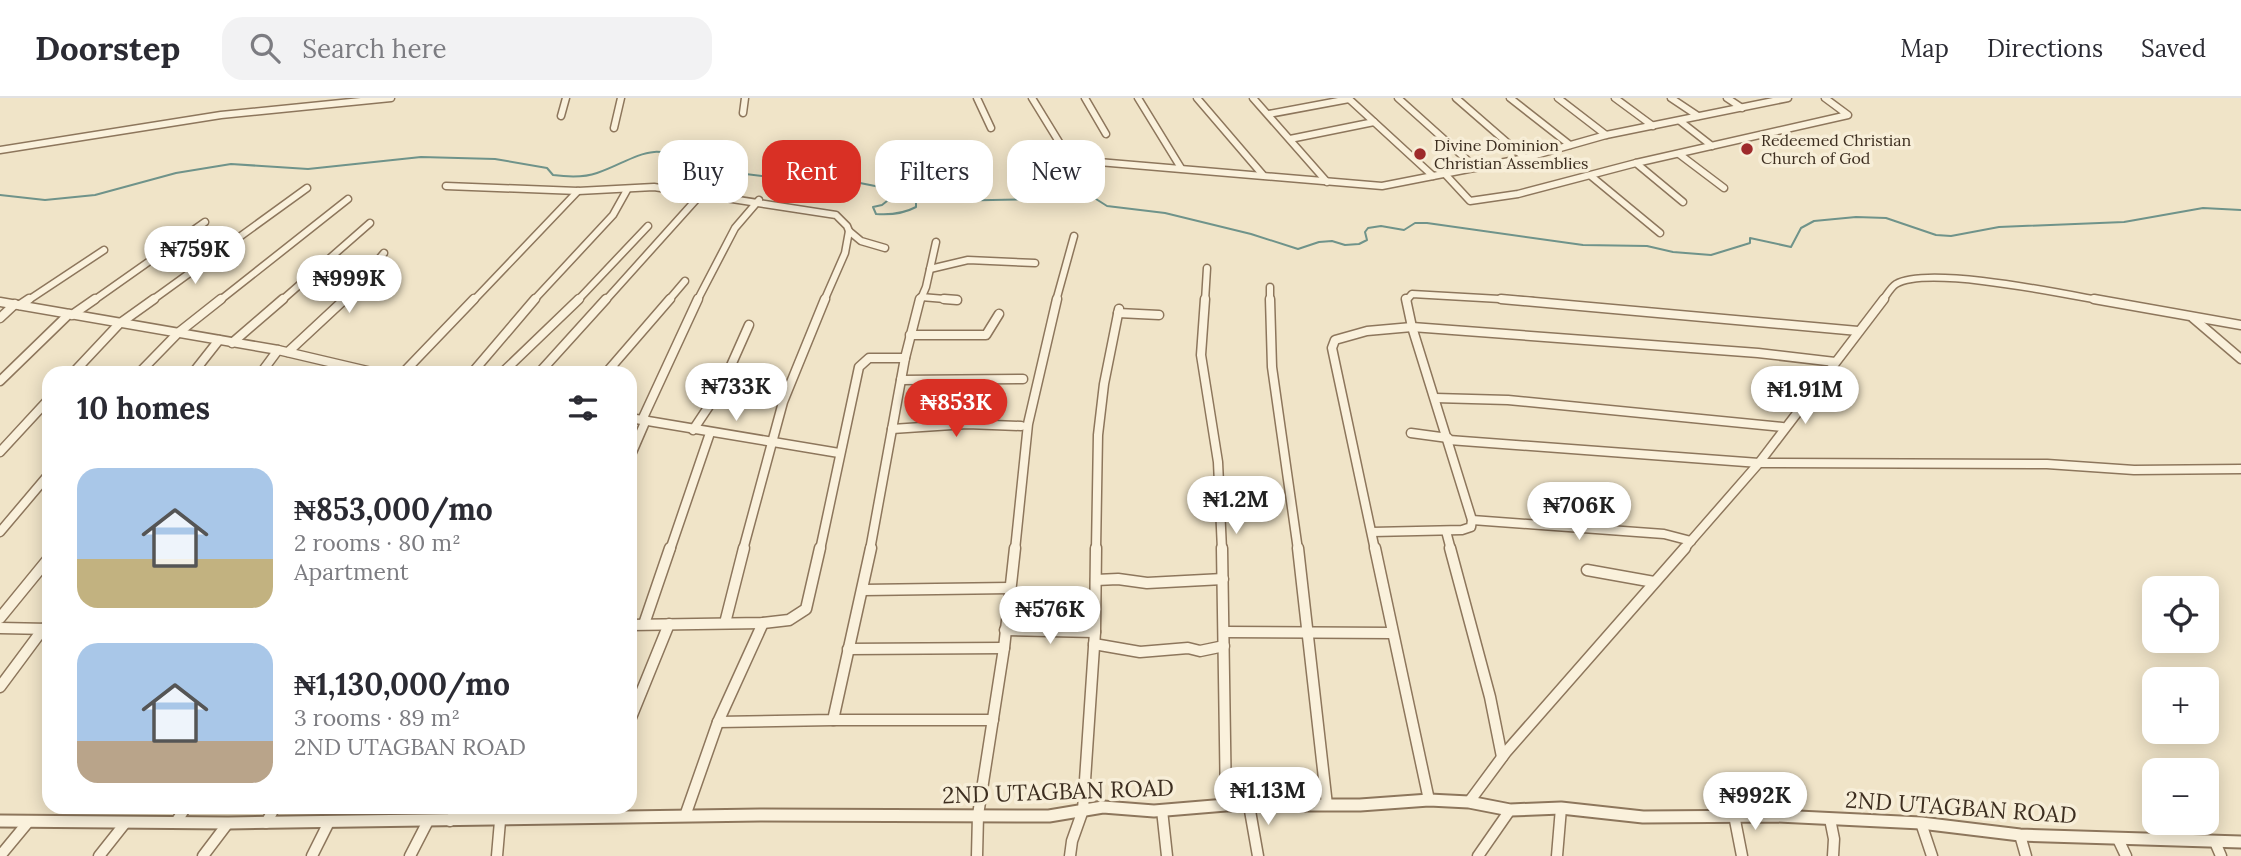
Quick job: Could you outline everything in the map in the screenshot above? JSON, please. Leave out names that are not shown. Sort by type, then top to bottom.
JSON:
[{"type":"street","points":[[0,150],[221,115],[391,98]]},
{"type":"street","points":[[561,116],[566,98],[572,98]]},
{"type":"street","points":[[614,128],[621,98]]},
{"type":"street","points":[[743,113],[745,98]]},
{"type":"street","points":[[977,98],[991,128]]},
{"type":"street","points":[[1032,98],[1067,155],[1075,160],[1382,186],[1525,158],[1606,135],[1788,98]]},
{"type":"street","points":[[1085,98],[1106,134]]},
{"type":"street","points":[[1138,98],[1181,168]]},
{"type":"street","points":[[1197,98],[1263,175]]},
{"type":"street","points":[[1253,98],[1327,182]]},
{"type":"street","points":[[1398,98],[1476,168]]},
{"type":"street","points":[[1456,98],[1525,158]]},
{"type":"street","points":[[1510,98],[1570,145]]},
{"type":"street","points":[[1558,98],[1606,135]]},
{"type":"street","points":[[1615,98],[1653,126]]},
{"type":"street","points":[[1671,98],[1698,117]]},
{"type":"street","points":[[1727,98],[1742,108]]},
{"type":"street","points":[[1445,174],[1473,202],[1848,115],[1825,98]]},
{"type":"street","points":[[1269,114],[1349,99],[1433,176]]},
{"type":"street","points":[[1680,121],[1712,146]]},
{"type":"street","points":[[1290,139],[1374,122]]},
{"type":"street","points":[[1679,154],[1724,188]]},
{"type":"street","points":[[1636,163],[1683,202]]},
{"type":"street","points":[[1591,176],[1660,233]]},
{"type":"street","points":[[446,186],[578,191],[658,187]]},
{"type":"street","points":[[80,366],[119,324],[307,188]]},
{"type":"street","points":[[477,366],[613,215],[627,190]]},
{"type":"street","points":[[409,366],[578,191]]},
{"type":"street","points":[[748,198],[836,215],[845,222],[854,239],[885,248]]},
{"type":"street","points":[[146,366],[178,333],[348,199]]},
{"type":"street","points":[[637,438],[683,327],[736,228],[759,200]]},
{"type":"street","points":[[545,366],[693,203]]},
{"type":"street","points":[[0,381],[70,315],[205,222]]},
{"type":"street","points":[[232,342],[370,223]]},
{"type":"street","points":[[510,366],[559,320],[648,226]]},
{"type":"street","points":[[725,623],[771,443],[809,334],[839,266],[849,231]]},
{"type":"street","points":[[977,856],[978,815],[1004,648],[1028,424],[1050,324],[1074,236]]},
{"type":"street","points":[[833,720],[863,590],[905,358],[936,242]]},
{"type":"street","points":[[0,318],[104,250]]},
{"type":"street","points":[[288,352],[335,310],[384,253]]},
{"type":"street","points":[[930,270],[946,263],[962,261],[1006,260],[1035,263]]},
{"type":"street","points":[[1207,268],[1201,355],[1218,462],[1223,579],[1226,805]]},
{"type":"street","points":[[1469,802],[1502,757],[1759,463],[1895,284],[1915,279],[1987,281],[2241,325]]},
{"type":"street","points":[[612,366],[685,281]]},
{"type":"street","points":[[1270,287],[1272,367],[1294,510],[1327,805]]},
{"type":"street","points":[[1372,532],[1446,531],[1471,527],[1472,520],[1412,327],[1406,299],[1412,294],[1558,302],[1858,331]]},
{"type":"street","points":[[921,297],[957,300]]},
{"type":"street","points":[[0,302],[278,350],[352,366]]},
{"type":"street","points":[[1070,856],[1072,841],[1083,810],[1095,632],[1098,435],[1104,383],[1118,311],[1159,315]]},
{"type":"street","points":[[910,335],[986,335],[992,330],[999,314]]},
{"type":"street","points":[[2192,317],[2241,359]]},
{"type":"street","points":[[693,430],[721,388],[748,325]]},
{"type":"street","points":[[1429,800],[1332,348],[1335,340],[1367,331],[1412,327],[1758,353],[1835,362]]},
{"type":"street","points":[[199,366],[219,340]]},
{"type":"street","points":[[266,366],[278,350]]},
{"type":"street","points":[[637,624],[763,623],[789,620],[806,609],[838,473],[839,453],[859,367],[869,358],[905,358]]},
{"type":"street","points":[[335,366],[338,362]]},
{"type":"street","points":[[901,380],[1023,379]]},
{"type":"street","points":[[1435,398],[1508,400],[1782,427]]},
{"type":"street","points":[[0,452],[42,407]]},
{"type":"street","points":[[637,419],[839,453]]},
{"type":"street","points":[[892,429],[967,424],[1021,426]]},
{"type":"street","points":[[644,624],[710,433]]},
{"type":"street","points":[[1411,433],[1448,439],[1759,463],[2047,464],[2134,470],[2241,469]]},
{"type":"street","points":[[0,532],[42,482]]},
{"type":"street","points":[[1472,520],[1664,534],[1691,541]]},
{"type":"street","points":[[1446,531],[1490,697],[1502,757]]},
{"type":"street","points":[[0,618],[42,567]]},
{"type":"street","points":[[1587,570],[1654,582]]},
{"type":"street","points":[[1096,580],[1118,579],[1147,583],[1223,579]]},
{"type":"street","points":[[863,590],[1010,589]]},
{"type":"street","points":[[685,816],[718,722],[763,623]]},
{"type":"street","points":[[637,703],[669,624]]},
{"type":"street","points":[[0,628],[42,629]]},
{"type":"street","points":[[1005,630],[1095,632]]},
{"type":"street","points":[[1224,632],[1392,633]]},
{"type":"street","points":[[0,687],[42,634]]},
{"type":"street","points":[[1094,644],[1140,652],[1188,648],[1200,651],[1224,646]]},
{"type":"street","points":[[848,649],[1004,648]]},
{"type":"street","points":[[718,722],[993,720]]},
{"type":"street","name":"2ND UTAGBAN ROAD","points":[[622,814],[1049,816],[1103,807],[1162,810],[1226,805],[1327,805],[1429,800],[1469,802],[1510,810],[1561,808],[1643,817],[1734,815],[1830,819],[1921,823],[2020,835],[2241,842]]},
{"type":"street","points":[[1249,805],[1258,856]]},
{"type":"street","points":[[1557,856],[1561,808]]},
{"type":"street","points":[[1162,810],[1167,856]]},
{"type":"street","points":[[1478,856],[1510,810]]},
{"type":"street","points":[[176,822],[181,814]]},
{"type":"street","points":[[266,823],[271,814]]},
{"type":"street","points":[[450,821],[454,814]]},
{"type":"street","name":"2ND UTAGBAN ROAD","points":[[0,821],[500,821],[580,814]]},
{"type":"street","points":[[1734,815],[1742,856]]},
{"type":"street","points":[[1830,819],[1835,839],[1833,856]]},
{"type":"street","points":[[0,856],[29,821]]},
{"type":"street","points":[[410,856],[428,821]]},
{"type":"street","points":[[498,856],[500,821]]},
{"type":"street","points":[[99,856],[126,822]]},
{"type":"street","points":[[312,856],[329,822]]},
{"type":"street","points":[[203,856],[228,823]]},
{"type":"street","points":[[1921,823],[1932,856]]},
{"type":"street","points":[[2020,835],[2026,856]]},
{"type":"street","points":[[2118,839],[2126,856]]},
{"type":"street","points":[[2215,842],[2221,856]]},
{"type":"waterway","points":[[0,195],[45,200],[95,195],[176,173],[231,164],[308,169],[421,157],[495,159],[547,168],[553,175],[570,177],[597,173],[655,152],[677,158],[688,167],[771,177],[795,175],[805,179],[839,170],[847,171],[855,182],[890,189],[892,197],[882,205],[873,207],[876,214],[896,214],[916,207],[916,198],[921,194],[939,201],[1042,199],[1060,192],[1085,192],[1107,206],[1165,213],[1251,234],[1298,249],[1319,242],[1359,244],[1367,240],[1365,232],[1368,228],[1381,226],[1404,230],[1415,223],[1427,223],[1583,245],[1647,246],[1673,252],[1711,255],[1750,243],[1750,238],[1791,247],[1801,228],[1814,221],[1856,217],[1886,218],[1936,235],[1951,236],[1999,227],[2124,222],[2203,208],[2241,210]]},
{"type":"place","name":"Redeemed Christian Church of God","points":[[1747,149]]},
{"type":"place","name":"Divine Dominion Christian Assemblies","points":[[1420,154]]}]
